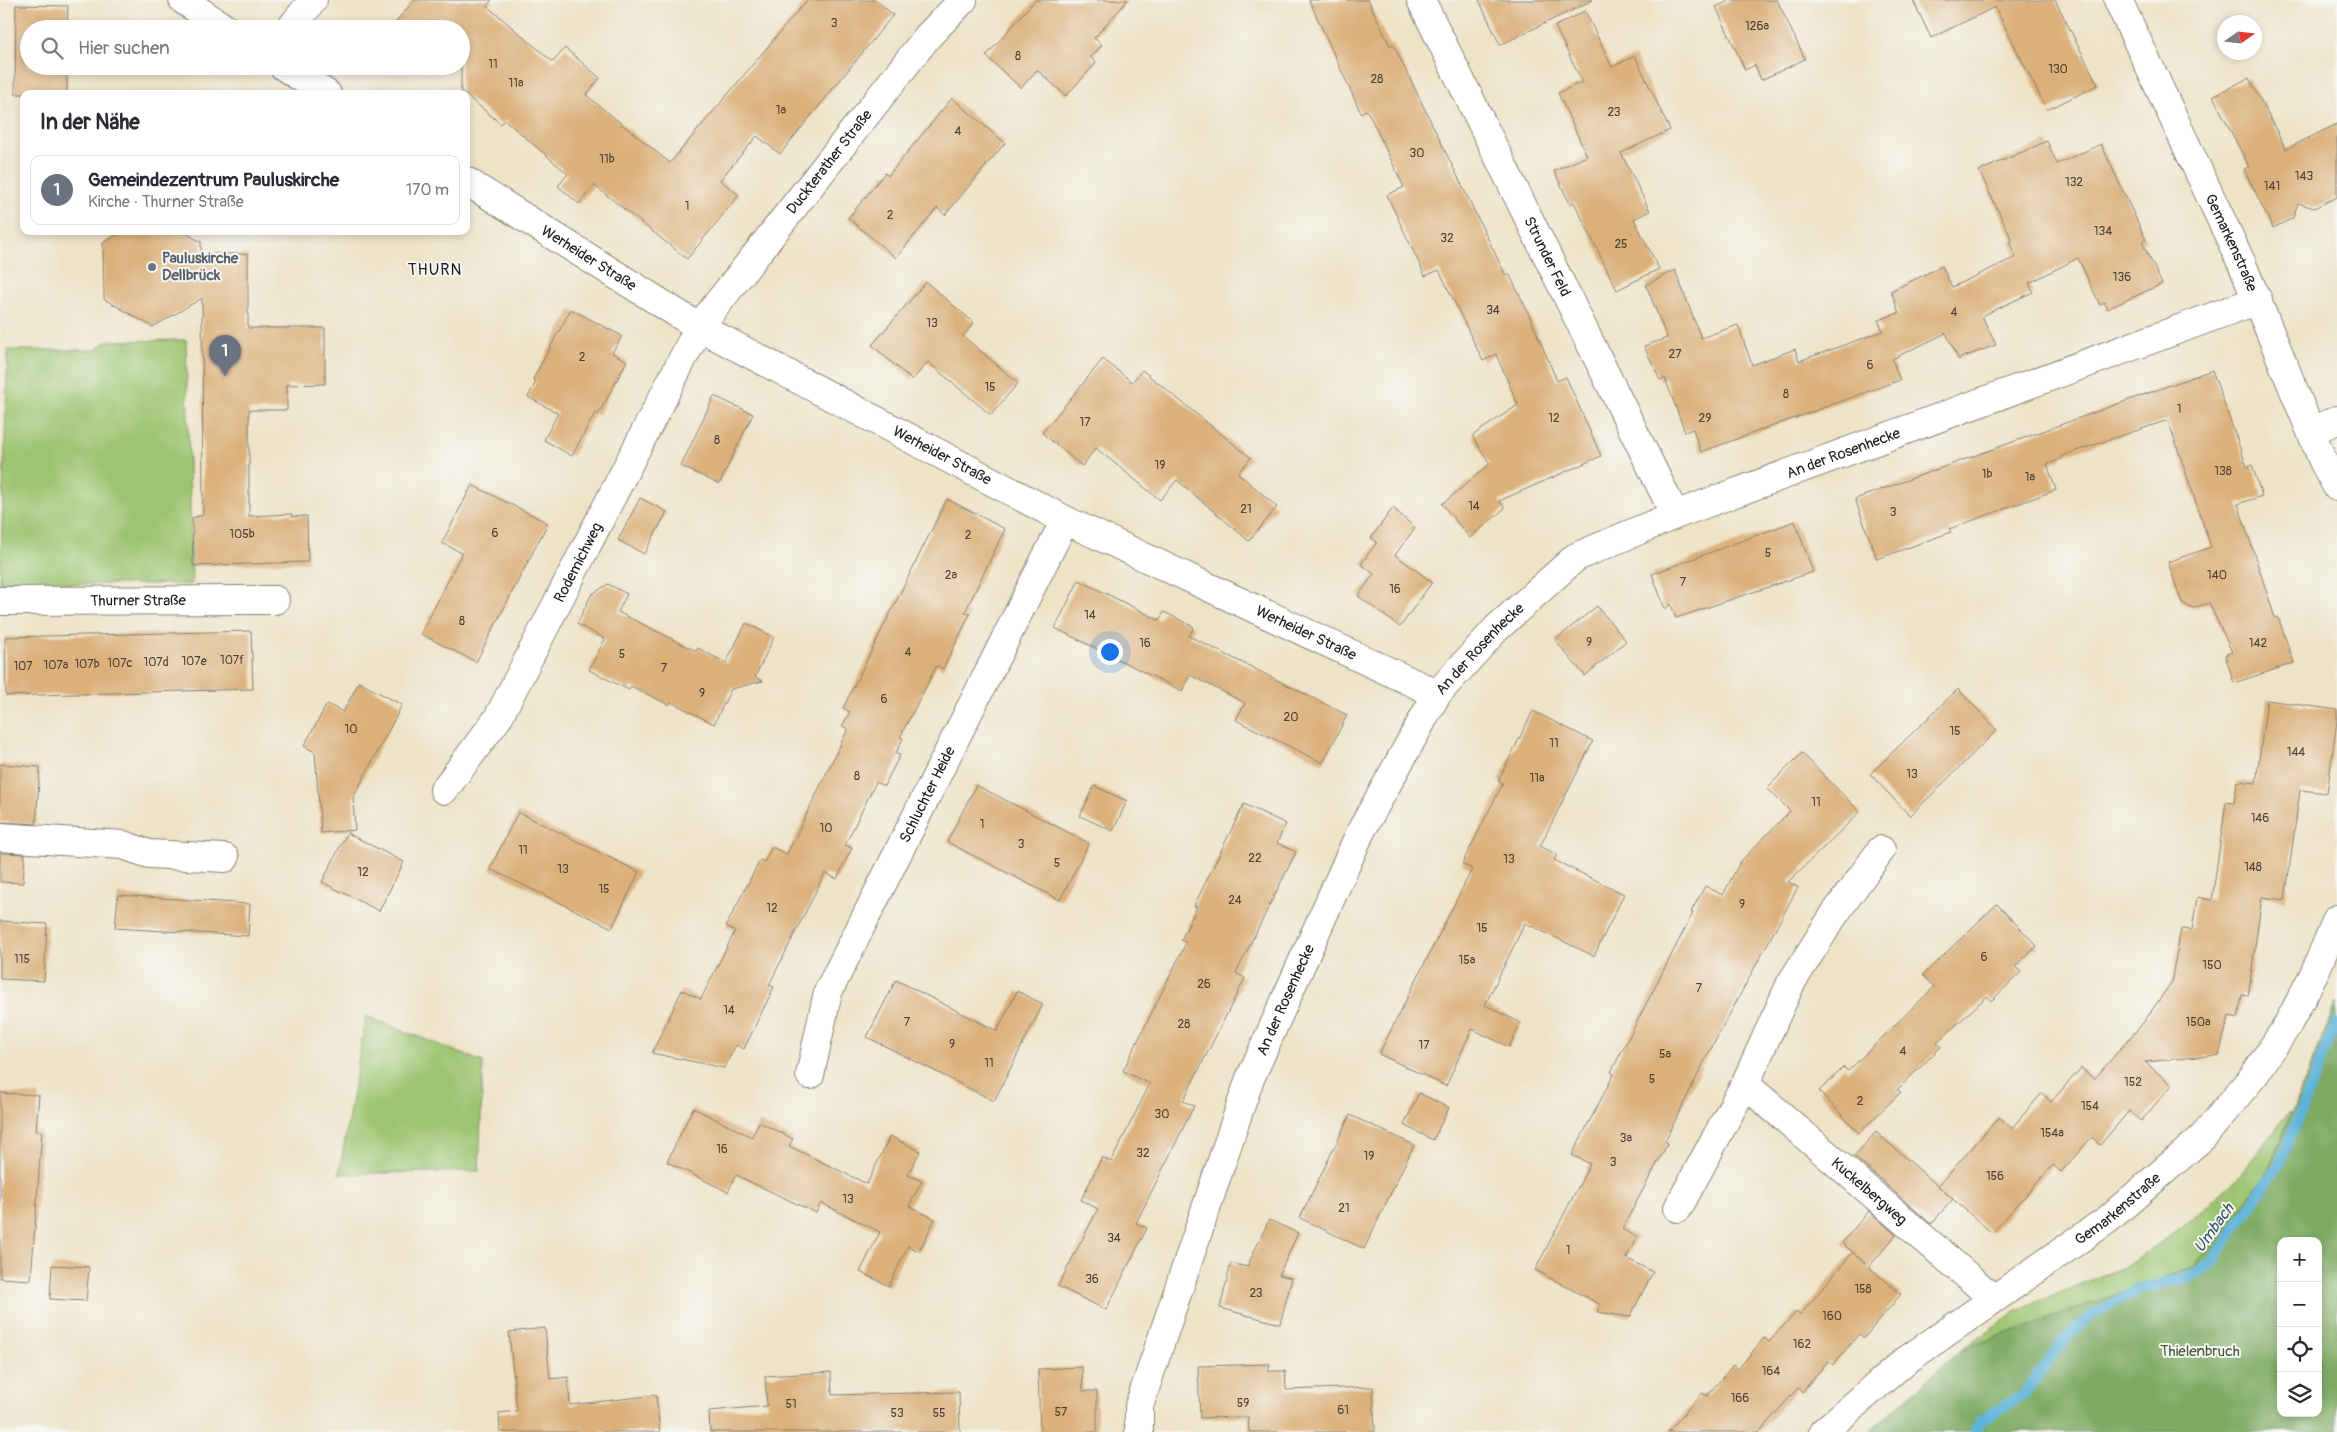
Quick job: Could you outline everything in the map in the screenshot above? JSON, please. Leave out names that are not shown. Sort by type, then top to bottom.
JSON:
[{"type":"street","points":[[183,0],[213,20]]},
{"type":"street","points":[[297,20],[313,0]]},
{"type":"street","name":"Duckterather Straße","points":[[699,327],[928,36],[963,0]]},
{"type":"street","name":"Strunder Feld","points":[[1421,0],[1674,515]]},
{"type":"street","name":"Gemarkenstraße","points":[[2118,0],[2258,300],[2311,431],[2337,487]]},
{"type":"street","points":[[297,75],[320,90]]},
{"type":"street","name":"Werheider Straße","points":[[470,184],[699,327],[1065,520],[1437,694]]},
{"type":"street","name":"An der Rosenhecke","points":[[1139,1432],[1138,1406],[1249,1081],[1360,831],[1437,694],[1496,628],[1576,557],[1674,515],[2258,300]]},
{"type":"street","name":"Rodemichweg","points":[[444,790],[498,718],[699,327]]},
{"type":"street","points":[[2311,431],[2337,420]]},
{"type":"street","name":"Schluchter Heide","points":[[810,1075],[828,992],[1065,520]]},
{"type":"street","name":"Thurner Straße","points":[[0,601],[275,600]]},
{"type":"street","points":[[0,837],[123,845],[149,854],[225,858]]},
{"type":"street","points":[[1678,1208],[1744,1084],[1791,983],[1834,915],[1881,850]]},
{"type":"street","name":"Gemarkenstraße","points":[[1823,1432],[1904,1362],[2107,1220],[2203,1137],[2255,1074],[2287,1026],[2314,974],[2337,918]]},
{"type":"street","name":"Kuckelbergweg","points":[[1744,1084],[1993,1298]]},
{"type":"green space","points":[[186,340],[192,584],[0,584],[8,350],[95,350],[107,341]]},
{"type":"green space","name":"Thielenbruch","points":[[2337,1002],[2337,1432],[1869,1432],[1960,1350],[2194,1267],[2265,1177]]},
{"type":"green space","points":[[366,1016],[483,1062],[479,1171],[339,1174]]},
{"type":"green space","points":[[2293,1112],[2265,1177],[2194,1267],[1960,1350],[2017,1310],[2126,1266],[2183,1227],[2237,1179],[2288,1113]]},
{"type":"building","points":[[414,0],[492,0],[487,6],[553,62],[565,48],[600,78],[586,95],[670,163],[807,0],[876,0],[893,15],[780,154],[757,136],[720,180],[739,195],[687,259],[594,185],[579,204],[558,186],[568,174],[505,120],[501,124],[470,98],[470,90],[461,90],[461,75],[470,75],[470,20],[397,20]]},
{"type":"building","points":[[1035,0],[1128,0],[1094,38],[1102,45],[1091,57],[1096,63],[1066,96],[1037,70],[1021,88],[986,56]]},
{"type":"building","points":[[1309,0],[1368,0],[1390,46],[1393,44],[1506,276],[1509,274],[1527,310],[1557,381],[1566,377],[1601,456],[1499,501],[1505,508],[1470,538],[1442,504],[1490,464],[1472,436],[1518,405],[1496,354],[1483,361],[1439,270],[1425,276],[1387,195],[1404,187],[1367,110],[1361,113]]},
{"type":"building","points":[[1479,0],[1593,0],[1500,45]]},
{"type":"building","points":[[1731,0],[1777,0],[1805,59],[1761,80],[1755,65],[1745,70],[1716,7]]},
{"type":"building","points":[[1913,0],[2055,0],[2098,85],[2047,110],[1995,7],[1931,38]]},
{"type":"building","points":[[16,5],[68,6],[67,20],[20,20],[20,75],[67,75],[67,90],[20,90],[20,94],[15,94]]},
{"type":"building","points":[[1585,11],[1612,67],[1635,56],[1670,130],[1621,153],[1650,211],[1634,219],[1659,269],[1617,290],[1574,202],[1570,204],[1554,171],[1587,156],[1558,93],[1582,82],[1555,26]]},
{"type":"building","points":[[2249,78],[2286,149],[2337,124],[2337,197],[2314,208],[2298,203],[2293,218],[2273,228],[2244,169],[2249,167],[2213,96]]},
{"type":"building","points":[[952,98],[1005,143],[945,215],[937,208],[896,258],[848,218],[885,173],[888,176]]},
{"type":"building","points":[[2047,141],[2057,164],[2101,144],[2146,240],[2142,242],[2162,284],[2107,309],[2104,302],[2100,305],[2078,258],[2029,283],[2033,292],[1982,316],[1996,345],[1958,359],[1946,333],[1892,359],[1900,380],[1701,452],[1693,429],[1685,432],[1665,378],[1660,380],[1644,346],[1667,338],[1646,285],[1675,270],[1701,338],[1738,325],[1752,365],[1795,349],[1799,361],[1883,331],[1878,320],[1899,313],[1891,291],[1942,266],[1952,287],[2016,257],[2009,242],[2012,240],[1979,171]]},
{"type":"building","points":[[116,235],[189,235],[201,242],[201,254],[248,254],[248,328],[325,328],[325,384],[287,385],[287,410],[249,410],[249,516],[292,514],[292,517],[307,516],[308,562],[193,566],[192,518],[203,515],[202,298],[153,327],[104,299],[103,243]]},
{"type":"building","points":[[926,282],[974,323],[963,336],[1018,383],[991,415],[928,362],[912,380],[872,345]]},
{"type":"building","points":[[571,309],[622,336],[612,353],[627,361],[598,415],[595,413],[572,456],[544,440],[558,413],[528,397],[536,382],[533,379]]},
{"type":"building","points":[[1103,359],[1132,382],[1142,370],[1251,458],[1238,473],[1277,507],[1249,541],[1177,480],[1160,500],[1096,448],[1082,466],[1042,433]]},
{"type":"building","points":[[2212,370],[2247,467],[2252,465],[2262,496],[2238,504],[2275,618],[2278,617],[2294,663],[2234,683],[2225,655],[2232,652],[2209,603],[2193,608],[2182,603],[2168,562],[2211,547],[2168,420],[2061,456],[2062,459],[2047,464],[2056,490],[1949,529],[1951,532],[1877,559],[1855,499]]},
{"type":"building","points":[[714,396],[753,414],[719,484],[681,466]]},
{"type":"building","points":[[472,485],[548,523],[476,662],[421,634],[462,553],[442,543]]},
{"type":"building","points":[[640,498],[667,512],[644,554],[618,540]]},
{"type":"building","points":[[947,499],[1005,529],[965,612],[970,614],[943,669],[937,665],[900,737],[903,738],[896,753],[900,755],[884,786],[876,782],[845,845],[852,848],[837,879],[825,873],[769,985],[774,987],[744,1049],[736,1045],[724,1068],[652,1053],[682,990],[701,999],[735,931],[726,926],[760,860],[764,862],[772,847],[787,854],[848,729],[842,726],[850,712],[843,708]]},
{"type":"building","points":[[1393,508],[1415,528],[1395,555],[1432,582],[1400,627],[1358,596],[1374,574],[1361,564],[1377,542],[1371,538]]},
{"type":"building","points":[[1795,521],[1813,572],[1676,618],[1671,604],[1665,609],[1652,574]]},
{"type":"building","points":[[1079,580],[1159,620],[1164,612],[1194,627],[1189,636],[1347,715],[1323,763],[1236,720],[1245,703],[1190,675],[1182,691],[1055,628]]},
{"type":"building","points":[[608,584],[627,594],[618,612],[696,651],[698,648],[726,663],[746,623],[774,637],[755,677],[763,681],[731,689],[714,724],[671,702],[669,705],[631,686],[629,690],[589,670],[605,639],[577,624],[591,595]]},
{"type":"building","points":[[1597,606],[1626,641],[1585,676],[1555,640]]},
{"type":"building","points":[[251,631],[253,689],[6,696],[5,637]]},
{"type":"building","points":[[359,682],[402,705],[353,798],[355,830],[321,833],[315,752],[304,746],[327,704],[343,712]]},
{"type":"building","points":[[1958,689],[1997,730],[1910,816],[1870,774]]},
{"type":"building","points":[[2267,700],[2337,710],[2337,721],[2327,793],[2300,790],[2285,900],[2262,897],[2248,996],[2242,995],[2238,1018],[2229,1016],[2219,1055],[2145,1062],[2172,1085],[2141,1121],[2129,1111],[2100,1145],[2092,1137],[2061,1172],[2053,1165],[1992,1233],[1938,1186],[1999,1117],[2012,1128],[2042,1093],[2051,1102],[2081,1068],[2094,1079],[2143,1023],[2171,983],[2181,929],[2192,930],[2197,897],[2212,900],[2226,802],[2234,803],[2237,781],[2256,783]]},
{"type":"building","points":[[1533,711],[1593,741],[1540,846],[1557,855],[1554,860],[1624,894],[1594,956],[1525,923],[1485,1005],[1521,1023],[1509,1047],[1472,1029],[1446,1086],[1379,1054],[1472,869],[1462,864],[1503,783],[1498,781]]},
{"type":"building","points":[[1802,753],[1860,812],[1788,882],[1798,887],[1706,1058],[1665,1141],[1668,1143],[1622,1229],[1637,1237],[1626,1258],[1653,1272],[1630,1317],[1597,1312],[1601,1305],[1535,1270],[1590,1164],[1572,1155],[1614,1074],[1611,1072],[1705,886],[1723,895],[1740,862],[1790,811],[1767,788]]},
{"type":"building","points":[[0,764],[40,767],[36,824],[0,822]]},
{"type":"building","points":[[976,785],[1089,843],[1060,900],[947,842]]},
{"type":"building","points":[[1094,786],[1127,801],[1113,831],[1080,816]]},
{"type":"building","points":[[1244,804],[1286,824],[1277,843],[1296,852],[1236,973],[1245,978],[1183,1101],[1194,1106],[1136,1223],[1147,1228],[1106,1310],[1058,1286],[1098,1209],[1081,1200],[1102,1157],[1111,1162],[1150,1084],[1123,1071],[1186,943],[1181,940],[1197,907],[1194,906]]},
{"type":"building","points":[[518,812],[639,872],[612,928],[490,869]]},
{"type":"building","points":[[347,833],[404,862],[379,911],[322,882]]},
{"type":"building","points":[[0,853],[25,854],[23,883],[0,882]]},
{"type":"building","points":[[118,895],[250,904],[248,936],[115,928]]},
{"type":"building","points":[[1997,904],[2037,946],[2015,967],[2021,972],[1991,1001],[1987,996],[1937,1043],[1941,1047],[1897,1090],[1901,1092],[1859,1133],[1819,1091],[1844,1067],[1848,1071],[1934,987],[1923,975]]},
{"type":"building","points":[[0,921],[47,924],[44,981],[0,979]]},
{"type":"building","points":[[896,980],[997,1031],[1017,991],[1043,1004],[994,1101],[867,1037]]},
{"type":"building","points":[[0,1093],[39,1095],[36,1131],[42,1131],[31,1280],[0,1278]]},
{"type":"building","points":[[1419,1093],[1449,1108],[1433,1140],[1404,1125]]},
{"type":"building","points":[[693,1108],[752,1137],[759,1122],[793,1139],[789,1146],[867,1184],[890,1136],[920,1151],[908,1175],[922,1181],[909,1206],[935,1219],[919,1251],[908,1246],[889,1286],[860,1272],[880,1232],[821,1203],[816,1213],[736,1175],[728,1192],[667,1162]]},
{"type":"building","points":[[1350,1115],[1414,1145],[1364,1249],[1300,1218]]},
{"type":"building","points":[[1876,1132],[1953,1199],[1931,1224],[1854,1156]]},
{"type":"building","points":[[1869,1211],[1896,1235],[1869,1267],[1901,1294],[1864,1338],[1859,1334],[1833,1365],[1828,1361],[1802,1392],[1798,1388],[1759,1432],[1668,1432],[1702,1393],[1707,1396],[1733,1365],[1738,1369],[1764,1338],[1769,1342],[1796,1312],[1800,1315],[1853,1252],[1842,1243]]},
{"type":"building","points":[[1269,1220],[1298,1233],[1279,1275],[1292,1278],[1280,1324],[1220,1308],[1231,1263],[1247,1267]]},
{"type":"building","points":[[52,1265],[89,1267],[86,1301],[50,1299]]},
{"type":"building","points":[[545,1328],[550,1379],[568,1377],[570,1405],[656,1395],[660,1432],[500,1432],[499,1413],[517,1411],[509,1332]]},
{"type":"building","points":[[1270,1364],[1268,1371],[1285,1371],[1286,1390],[1373,1387],[1375,1432],[1249,1432],[1248,1417],[1200,1418],[1198,1366]]},
{"type":"building","points":[[1082,1367],[1083,1391],[1097,1391],[1097,1432],[1040,1432],[1038,1369]]},
{"type":"building","points":[[831,1372],[832,1395],[959,1392],[960,1432],[710,1432],[709,1411],[767,1406],[765,1376]]},
{"type":"waterway","name":"Umbach","points":[[1975,1432],[1981,1420],[2023,1395],[2066,1338],[2092,1315],[2141,1288],[2193,1276],[2211,1264],[2279,1165],[2336,1024]]},
{"type":"place","name":"Pauluskirche Dellbrück","points":[[152,267]]},
{"type":"place","name":"Gemeindezentrum Pauluskirche","points":[[225,376]]},
{"type":"district","name":"THURN","points":[[435,270]]}]
